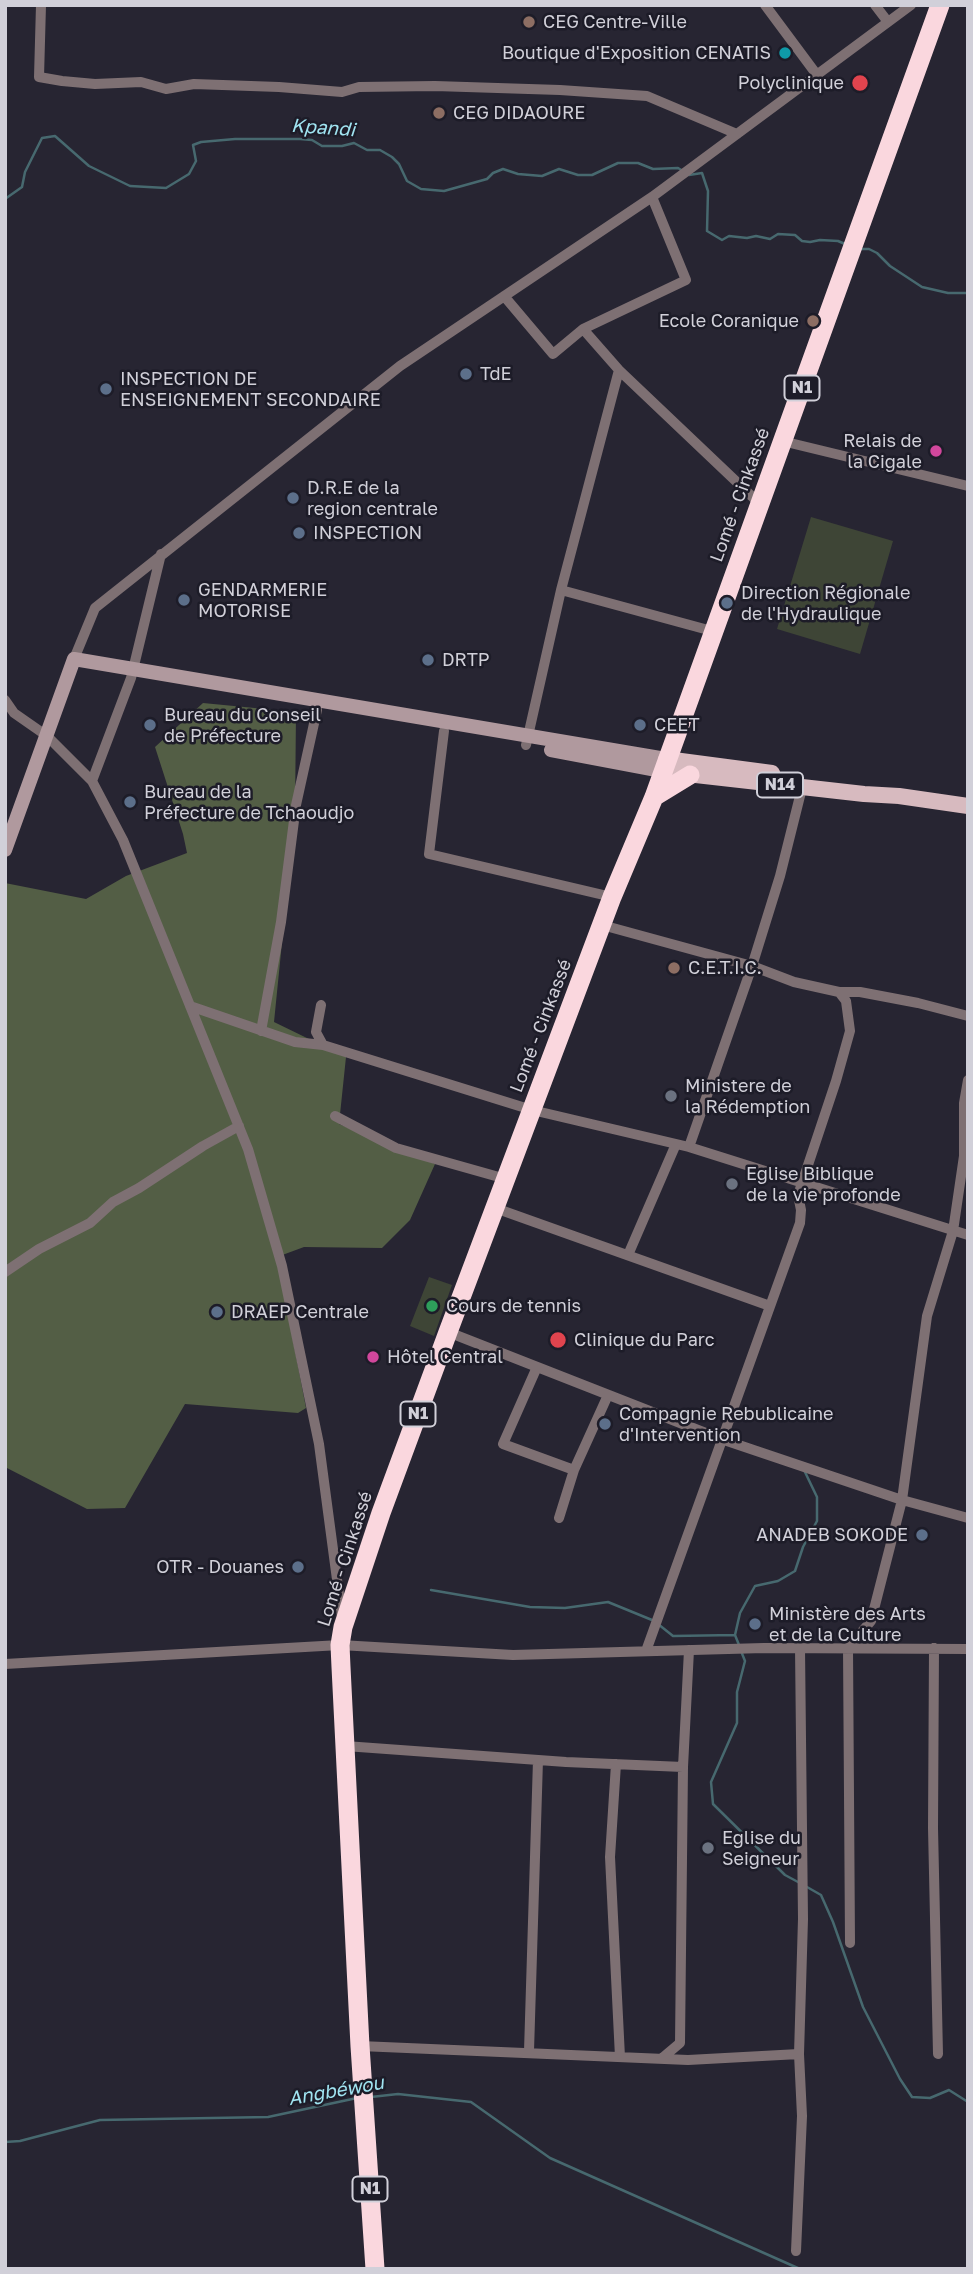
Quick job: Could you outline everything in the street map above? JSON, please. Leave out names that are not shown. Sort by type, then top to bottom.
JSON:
[{"type":"highway","name":"Lomé - Cinkassé","points":[[375,2269],[360,2046],[342,1636],[381,1513],[612,898],[654,797],[940,5]]},
{"type":"highway","points":[[654,797],[690,775]]},
{"type":"main road","points":[[5,850],[72,663],[317,710],[444,731],[527,741]]},
{"type":"main road","points":[[132,674],[664,765]]},
{"type":"main road","name":"N14","points":[[664,765],[690,775],[898,796],[968,806]]},
{"type":"main road","name":"N14","points":[[664,765],[852,785],[898,796]]},
{"type":"street","points":[[41,5],[40,77],[95,84],[141,82],[166,89],[194,84],[342,92],[359,88],[435,86],[647,96],[737,134]]},
{"type":"street","points":[[765,5],[817,75]]},
{"type":"street","points":[[875,5],[888,22]]},
{"type":"street","points":[[72,663],[95,608],[400,366],[652,197],[911,5]]},
{"type":"street","points":[[504,296],[553,354],[583,329],[686,280],[652,197]]},
{"type":"street","points":[[583,329],[619,370],[759,503]]},
{"type":"street","points":[[527,741],[561,590],[619,370]]},
{"type":"street","points":[[782,441],[968,486]]},
{"type":"street","points":[[92,781],[132,674],[161,554]]},
{"type":"street","points":[[561,590],[712,631]]},
{"type":"street","points":[[5,700],[14,713],[47,736],[92,781],[123,840],[248,1149],[282,1266],[319,1444],[342,1636]]},
{"type":"street","points":[[261,1031],[281,922],[296,805],[317,710]]},
{"type":"street","points":[[444,731],[429,854],[612,898]]},
{"type":"street","points":[[689,1147],[752,966],[780,876],[802,788]]},
{"type":"street","points":[[602,925],[752,966],[794,982],[839,992],[860,992],[918,1003],[968,1016]]},
{"type":"street","points":[[646,1651],[800,1223],[798,1195],[850,1031],[846,1001],[839,992]]},
{"type":"street","points":[[321,1005],[316,1032],[323,1045]]},
{"type":"street","points":[[190,1006],[295,1042],[323,1045],[532,1110],[689,1147],[968,1235]]},
{"type":"street","points":[[850,1943],[848,1648],[871,1620],[902,1500],[927,1316],[953,1231],[964,1156],[964,1103],[968,1080]]},
{"type":"street","points":[[335,1116],[396,1148],[506,1179]]},
{"type":"street","points":[[5,1272],[39,1249],[90,1223],[113,1202],[239,1126]]},
{"type":"street","points":[[628,1255],[676,1144]]},
{"type":"street","points":[[495,1208],[770,1306]]},
{"type":"street","points":[[448,1332],[721,1440],[902,1500],[968,1518]]},
{"type":"street","points":[[537,1367],[503,1444],[574,1470]]},
{"type":"street","points":[[559,1518],[574,1470],[608,1395]]},
{"type":"street","points":[[5,1664],[342,1636],[513,1655],[800,1648],[968,1648]]},
{"type":"street","points":[[796,2251],[802,2116],[799,2053],[803,1919],[800,1648]]},
{"type":"street","points":[[934,1648],[933,1828],[938,2054]]},
{"type":"street","points":[[688,2060],[680,2043],[683,1767],[689,1650]]},
{"type":"street","points":[[345,1745],[538,1760],[683,1767]]},
{"type":"street","points":[[529,2051],[538,1760]]},
{"type":"street","points":[[616,1764],[610,1857],[620,2056]]},
{"type":"street","points":[[661,2059],[680,2043]]},
{"type":"street","points":[[360,2046],[529,2051],[688,2060],[799,2053]]},
{"type":"green space","points":[[811,517],[893,541],[860,654],[777,629]]},
{"type":"green space","points":[[203,703],[296,712],[295,813],[274,1022],[346,1057],[339,1124],[435,1164],[410,1220],[382,1248],[304,1247],[277,1257],[306,1408],[298,1413],[185,1404],[125,1508],[87,1509],[5,1467],[5,883],[86,899],[126,876],[187,853],[155,747]]},
{"type":"green space","name":"Cours de tennis","points":[[429,1277],[452,1285],[434,1336],[410,1326]]},
{"type":"waterway","name":"Kpandi","points":[[5,199],[22,187],[25,172],[42,138],[55,136],[89,166],[130,186],[166,188],[189,174],[196,161],[193,145],[235,139],[300,139],[312,140],[322,146],[354,143],[367,150],[380,150],[392,157],[399,164],[407,181],[421,189],[444,191],[487,179],[503,169],[518,174],[542,176],[559,169],[578,175],[592,175],[618,163],[638,163],[653,169],[678,168],[683,171]]},
{"type":"waterway","name":"Kpandi","points":[[689,175],[702,173],[708,191],[707,231],[722,240],[729,236],[770,239],[778,234],[795,235],[802,241],[838,241],[845,244]]},
{"type":"waterway","name":"Kpandi","points":[[860,249],[877,253],[890,266],[922,287],[948,293],[968,293]]},
{"type":"waterway","points":[[735,1635],[740,1613],[755,1586],[778,1581],[795,1571],[803,1547],[817,1521],[817,1497],[804,1470]]},
{"type":"waterway","points":[[431,1590],[530,1607],[565,1608],[608,1602],[652,1620]]},
{"type":"waterway","points":[[658,1624],[673,1636],[735,1635],[739,1645]]},
{"type":"waterway","points":[[741,1651],[745,1661],[737,1692],[737,1723],[711,1782],[713,1804],[785,1875],[798,1882]]},
{"type":"waterway","points":[[807,1887],[821,1895],[863,2007],[912,2097],[930,2098],[949,2090],[968,2102]]},
{"type":"waterway","name":"Angbéwou","points":[[371,2097],[398,2094],[471,2102],[550,2158],[800,2269]]},
{"type":"waterway","name":"Angbéwou","points":[[5,2142],[20,2141],[100,2120],[268,2117],[357,2098]]},
{"type":"place","name":"CEG Centre-Ville","points":[[529,22]]},
{"type":"place","name":"Boutique d'Exposition CENATIS","points":[[785,53]]},
{"type":"place","name":"Polyclinique","points":[[860,83]]},
{"type":"place","name":"CEG DIDAOURE","points":[[439,113]]},
{"type":"place","name":"Ecole Coranique","points":[[813,321]]},
{"type":"place","name":"TdE","points":[[466,374]]},
{"type":"place","name":"INSPECTION DE ENSEIGNEMENT SECONDAIRE","points":[[106,389]]},
{"type":"place","name":"Relais de la Cigale","points":[[936,451]]},
{"type":"place","name":"D.R.E de la region centrale","points":[[293,498]]},
{"type":"place","name":"INSPECTION","points":[[299,533]]},
{"type":"place","name":"GENDARMERIE MOTORISE","points":[[184,600]]},
{"type":"place","name":"Direction Régionale de l'Hydraulique","points":[[727,603]]},
{"type":"place","name":"DRTP","points":[[428,660]]},
{"type":"place","name":"Bureau du Conseil de Préfecture","points":[[150,725]]},
{"type":"place","name":"CEET","points":[[640,725]]},
{"type":"place","name":"Bureau de la Préfecture de Tchaoudjo","points":[[130,802]]},
{"type":"place","name":"C.E.T.I.C.","points":[[674,968]]},
{"type":"place","name":"Ministere de la Rédemption","points":[[671,1096]]},
{"type":"place","name":"Eglise Biblique de la vie profonde","points":[[732,1184]]},
{"type":"place","name":"Cours de tennis","points":[[432,1306]]},
{"type":"place","name":"DRAEP Centrale","points":[[217,1312]]},
{"type":"place","name":"Clinique du Parc","points":[[558,1340]]},
{"type":"place","name":"Hôtel Central","points":[[373,1357]]},
{"type":"place","name":"Compagnie Rebublicaine d'Intervention","points":[[605,1424]]},
{"type":"place","name":"ANADEB SOKODE","points":[[922,1535]]},
{"type":"place","name":"OTR - Douanes","points":[[298,1567]]},
{"type":"place","name":"Ministère des Arts et de la Culture","points":[[755,1624]]},
{"type":"place","name":"Eglise du Seigneur","points":[[708,1848]]}]
